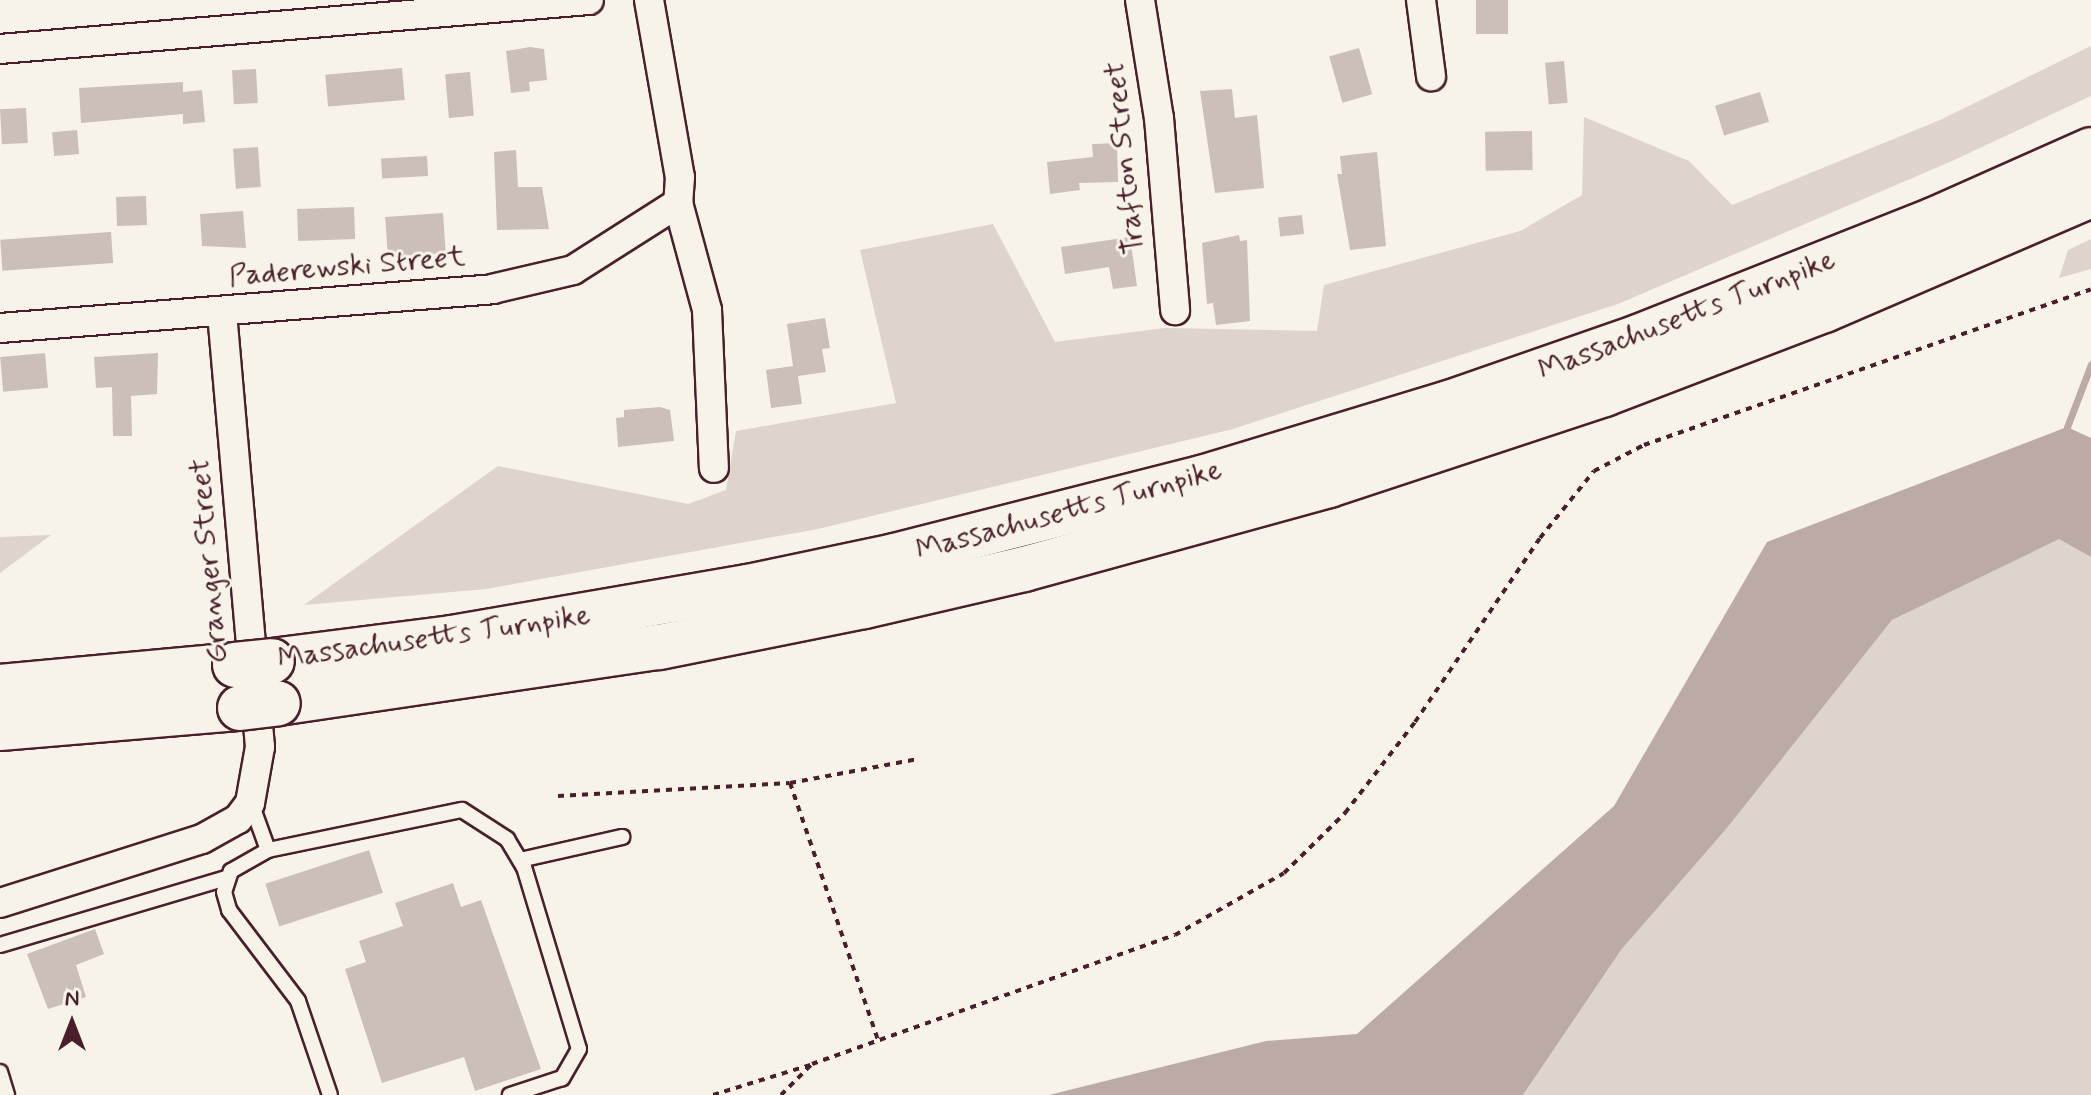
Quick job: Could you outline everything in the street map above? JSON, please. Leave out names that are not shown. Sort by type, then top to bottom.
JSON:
[{"type":"highway","name":"Massachusetts Turnpike","points":[[0,728],[256,684],[452,638],[748,587],[910,553],[1202,478],[1422,412],[1638,337],[1850,255],[2091,150]]},
{"type":"highway","name":"Massachusetts Turnpike","points":[[0,687],[256,684],[659,647],[864,606],[1024,569],[1329,485],[1604,394],[1751,338],[2091,195]]},
{"type":"street","points":[[0,49],[589,0]]},
{"type":"street","points":[[649,0],[680,177],[678,203],[707,310],[714,468]]},
{"type":"street","name":"Trafton Street","points":[[1140,0],[1159,118],[1175,310]]},
{"type":"street","points":[[1421,0],[1431,76]]},
{"type":"street","name":"Paderewski Street","points":[[0,328],[492,289],[573,270],[678,203]]},
{"type":"street","name":"Granger Street","points":[[222,312],[260,747],[250,803]]},
{"type":"street","points":[[0,903],[202,839],[238,819],[250,803]]},
{"type":"lane","points":[[250,803],[268,850]]},
{"type":"lane","points":[[0,945],[226,878],[240,863],[268,850],[436,812],[462,810],[507,839],[520,860],[579,1049],[562,1078],[510,1095]]},
{"type":"lane","points":[[520,860],[622,837]]},
{"type":"lane","points":[[226,878],[229,910],[298,1001],[330,1095]]},
{"type":"lane","points":[[0,1072],[7,1095]]},
{"type":"path","points":[[713,1095],[812,1064],[1175,935],[1284,873],[1354,802],[1540,538],[1594,471],[1644,445],[2091,289]]},
{"type":"path","points":[[558,796],[790,783],[918,759]]},
{"type":"path","points":[[790,783],[878,1040]]},
{"type":"path","points":[[781,1095],[812,1064]]},
{"type":"shaded area","points":[[2091,46],[2091,96],[1952,161],[1618,304],[1233,429],[818,529],[486,589],[304,605],[498,466],[688,504],[726,490],[736,431],[896,403],[860,250],[993,224],[1055,342],[1165,328],[1317,331],[1324,285],[1520,231],[1582,195],[1584,117],[1689,161],[1732,205],[1940,120]]},
{"type":"shaded area","points":[[2091,239],[2091,269],[2059,278],[2068,250]]},
{"type":"shaded area","points":[[2067,427],[2091,438],[2091,557],[2059,539],[1892,620],[1727,828],[1621,950],[1523,1095],[1049,1095],[1266,1041],[1357,1034],[1614,806],[1767,542]]},
{"type":"shaded area","points":[[51,535],[0,573],[0,537]]},
{"type":"shaded area","points":[[2059,538],[2091,557],[2091,1095],[1523,1095],[1621,950],[1727,828],[1892,620]]},
{"type":"building","points":[[1476,0],[1508,0],[1508,34],[1476,34]]},
{"type":"building","points":[[530,47],[544,49],[547,80],[529,82],[530,91],[511,93],[506,51]]},
{"type":"building","points":[[1359,48],[1372,94],[1342,103],[1329,57]]},
{"type":"building","points":[[1564,61],[1568,103],[1549,104],[1545,63]]},
{"type":"building","points":[[402,68],[405,100],[328,107],[325,75]]},
{"type":"building","points":[[256,69],[258,103],[234,104],[232,70]]},
{"type":"building","points":[[470,72],[474,116],[449,118],[445,74]]},
{"type":"building","points":[[183,82],[183,92],[202,90],[205,122],[183,124],[183,114],[81,123],[79,88]]},
{"type":"building","points":[[1232,89],[1235,118],[1257,115],[1264,188],[1215,193],[1200,91]]},
{"type":"building","points":[[1760,92],[1769,122],[1724,135],[1715,106]]},
{"type":"building","points":[[26,108],[28,143],[2,144],[0,109]]},
{"type":"building","points":[[77,130],[79,154],[54,156],[52,132]]},
{"type":"building","points":[[1532,131],[1533,170],[1486,171],[1485,132]]},
{"type":"building","points":[[1117,143],[1118,182],[1079,183],[1080,190],[1050,194],[1047,162],[1093,157],[1092,144]]},
{"type":"building","points":[[258,147],[261,187],[236,189],[233,149]]},
{"type":"building","points":[[516,150],[518,187],[542,187],[549,229],[497,230],[494,152]]},
{"type":"building","points":[[1377,152],[1386,246],[1350,250],[1337,174],[1342,174],[1340,156]]},
{"type":"building","points":[[427,156],[428,176],[382,178],[381,158]]},
{"type":"building","points":[[146,196],[147,225],[117,226],[116,197]]},
{"type":"building","points":[[354,207],[355,239],[298,241],[297,209]]},
{"type":"building","points":[[243,211],[246,248],[202,246],[200,214]]},
{"type":"building","points":[[443,213],[446,253],[388,257],[385,217]]},
{"type":"building","points":[[1302,215],[1304,234],[1280,236],[1278,218]]},
{"type":"building","points":[[111,232],[113,263],[2,271],[0,240]]},
{"type":"building","points":[[1239,235],[1240,241],[1247,240],[1250,321],[1216,325],[1213,303],[1207,304],[1202,243]]},
{"type":"building","points":[[1130,237],[1137,286],[1113,289],[1109,267],[1065,274],[1061,247]]},
{"type":"building","points":[[825,318],[830,348],[822,349],[826,372],[798,376],[802,404],[771,408],[766,370],[793,366],[787,324]]},
{"type":"building","points":[[45,353],[48,388],[3,392],[0,357]]},
{"type":"building","points":[[158,353],[157,394],[131,396],[132,436],[113,436],[112,387],[96,388],[94,357]]},
{"type":"building","points":[[660,407],[670,410],[674,441],[618,447],[616,418],[624,417],[624,410]]},
{"type":"building","points":[[369,850],[383,893],[279,926],[265,884]]},
{"type":"building","points":[[453,883],[461,907],[481,900],[541,1069],[475,1091],[464,1057],[382,1083],[345,969],[366,962],[359,941],[403,926],[395,903]]},
{"type":"building","points":[[95,929],[104,954],[76,965],[86,997],[48,1009],[27,954]]},
{"type":"waterway","points":[[2067,427],[2091,364]]}]
